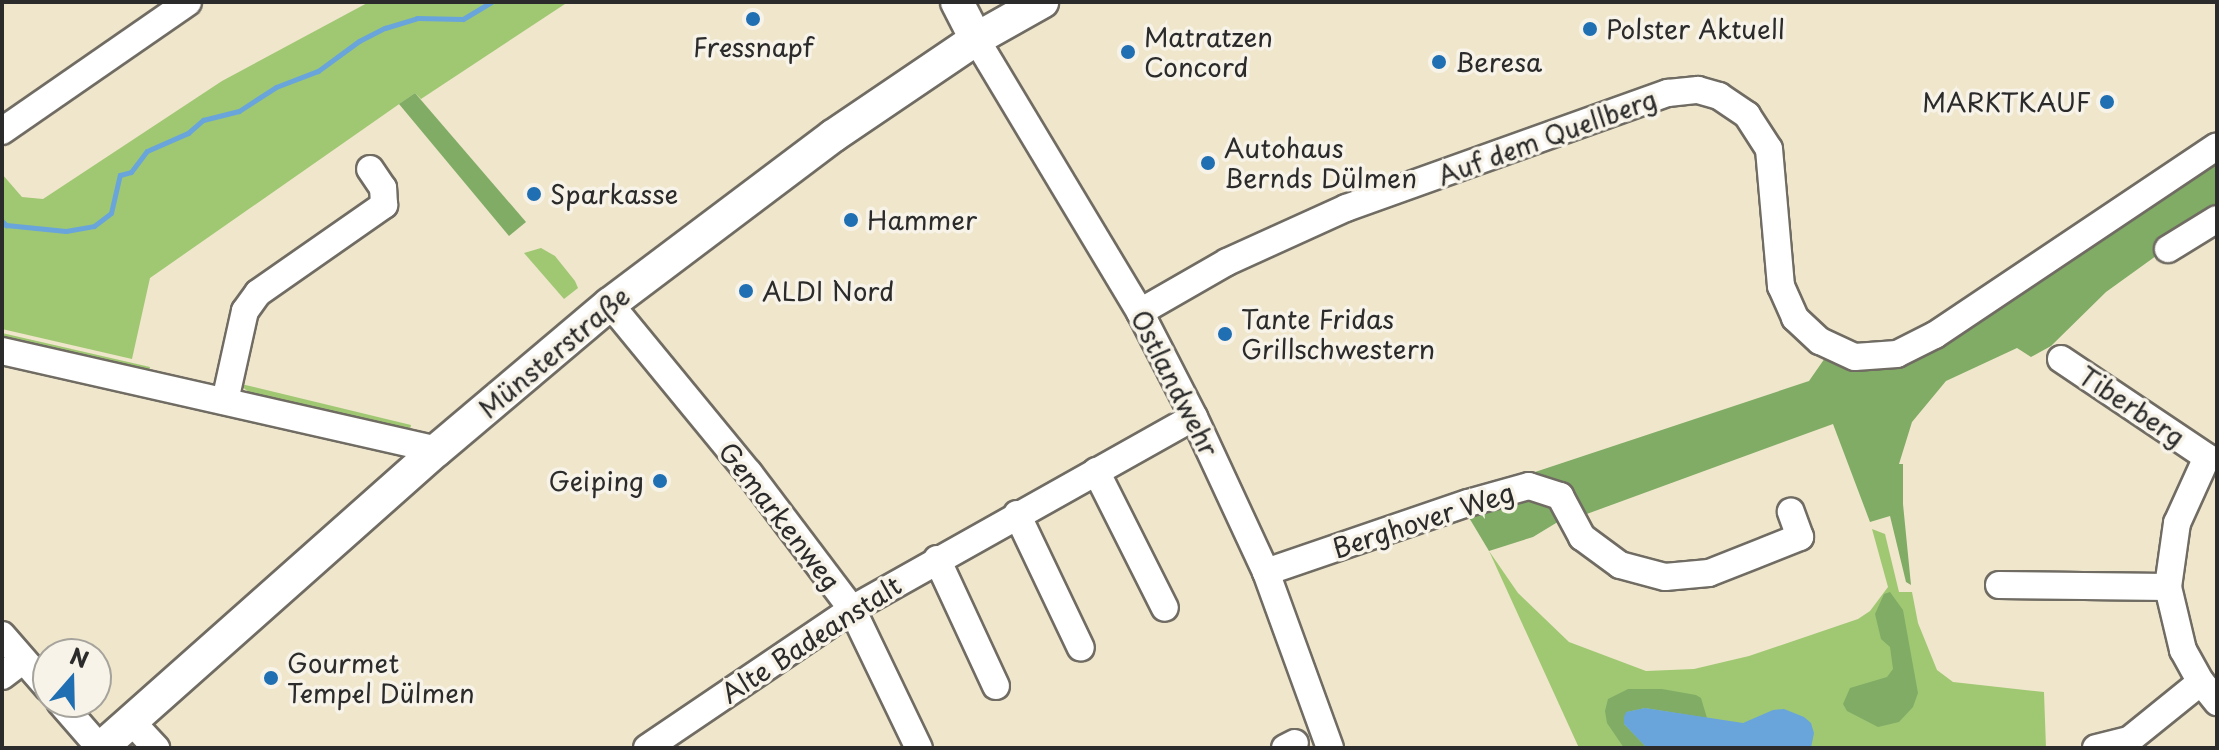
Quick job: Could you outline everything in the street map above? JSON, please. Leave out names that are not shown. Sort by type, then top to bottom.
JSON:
[{"type":"main road","points":[[957,2],[976,39]]},
{"type":"main road","name":"Münsterstraße","points":[[100,748],[437,450],[610,304],[784,171],[976,39],[1042,2]]},
{"type":"street","points":[[2,131],[188,2]]},
{"type":"street","name":"Ostlandwehr","points":[[976,39],[1140,312],[1194,417],[1266,572],[1330,748]]},
{"type":"street","name":"Auf dem Quellberg","points":[[1140,312],[1227,262],[1346,208],[1668,93],[1698,90],[1719,96],[1747,115],[1769,149],[1781,286],[1795,318],[1820,341],[1855,357],[1897,354],[1935,335],[2217,146]]},
{"type":"street","points":[[225,401],[245,311],[258,293],[384,205],[383,188],[370,169]]},
{"type":"street","points":[[2168,249],[2217,219]]},
{"type":"street","name":"Gemarkenweg","points":[[610,304],[749,473],[852,609],[919,748]]},
{"type":"street","points":[[2,351],[437,450]]},
{"type":"street","name":"Tiberberg","points":[[2061,359],[2207,457],[2177,523],[2168,587],[2183,650],[2209,692],[2129,740],[2096,748]]},
{"type":"street","name":"Alte Badeanstalt","points":[[647,748],[852,609],[1194,417]]},
{"type":"street","points":[[1096,471],[1165,608]]},
{"type":"street","name":"Berghover Weg","points":[[1266,572],[1468,503],[1529,486],[1560,496],[1582,537],[1620,565],[1665,577],[1709,573],[1800,537],[1791,512]]},
{"type":"street","points":[[1017,514],[1081,648]]},
{"type":"street","points":[[937,559],[996,686]]},
{"type":"street","points":[[1999,585],[2168,587]]},
{"type":"street","points":[[2,635],[32,670]]},
{"type":"street","points":[[2,676],[23,660]]},
{"type":"street","points":[[74,718],[100,748]]},
{"type":"street","points":[[131,721],[156,748]]},
{"type":"green space","points":[[369,2],[568,2],[421,99],[415,93],[150,278],[132,359],[2,329],[2,174],[22,197],[43,199],[222,81]]},
{"type":"green space","points":[[415,93],[526,222],[509,236],[399,104]]},
{"type":"green space","points":[[2217,160],[2217,212],[2106,292],[2051,346],[2031,357],[2017,348],[1946,381],[1912,422],[1899,464],[1903,464],[1903,504],[1911,585],[1906,582],[1890,516],[1870,522],[1833,424],[1584,515],[1567,489],[1554,480],[1526,475],[1809,381],[1825,358],[1859,368],[1883,369],[1931,353]]},
{"type":"green space","points":[[541,248],[555,256],[575,281],[578,288],[564,299],[524,253]]},
{"type":"green space","points":[[2,333],[150,367],[148,376],[2,343]]},
{"type":"green space","points":[[237,383],[411,425],[410,430],[254,396]]},
{"type":"green space","points":[[1530,496],[1549,499],[1561,520],[1533,537],[1489,551],[1468,516]]},
{"type":"green space","points":[[1872,529],[1885,534],[1899,592],[1912,592],[1918,623],[1937,670],[1953,682],[2044,692],[2046,748],[1579,748],[1489,551],[1518,593],[1569,642],[1646,671],[1694,669],[1749,656],[1858,619],[1870,611],[1888,587]]},
{"type":"green space","points":[[1890,592],[1903,610],[1918,693],[1913,707],[1899,722],[1878,727],[1847,711],[1843,704],[1850,688],[1887,677],[1893,669],[1890,647],[1881,639],[1875,614],[1884,594]]},
{"type":"green space","points":[[1628,689],[1662,689],[1696,695],[1701,698],[1707,718],[1645,708],[1627,712],[1624,724],[1647,748],[1624,748],[1607,723],[1605,711],[1608,699]]},
{"type":"water","points":[[1645,708],[1743,723],[1773,710],[1784,709],[1804,717],[1811,723],[1814,733],[1811,748],[1647,748],[1624,724],[1626,712]]},
{"type":"waterway","points":[[2,221],[6,225],[66,231],[94,226],[111,213],[120,175],[131,172],[147,151],[188,133],[203,120],[239,111],[276,87],[318,71],[359,41],[385,28],[417,18],[463,19],[491,2]]},
{"type":"place","name":"Fressnapf","points":[[753,19]]},
{"type":"place","name":"Polster Aktuell","points":[[1590,29]]},
{"type":"place","name":"Matratzen Concord","points":[[1128,52]]},
{"type":"place","name":"Beresa","points":[[1439,62]]},
{"type":"place","name":"MARKTKAUF","points":[[2107,102]]},
{"type":"place","name":"Autohaus Bernds Dülmen","points":[[1208,163]]},
{"type":"place","name":"Sparkasse","points":[[534,194]]},
{"type":"place","name":"Hammer","points":[[851,220]]},
{"type":"place","name":"ALDI Nord","points":[[746,291]]},
{"type":"place","name":"Tante Fridas Grillschwestern","points":[[1225,334]]},
{"type":"place","name":"Geiping","points":[[660,481]]},
{"type":"place","name":"Gourmet Tempel Dülmen","points":[[271,678]]}]
